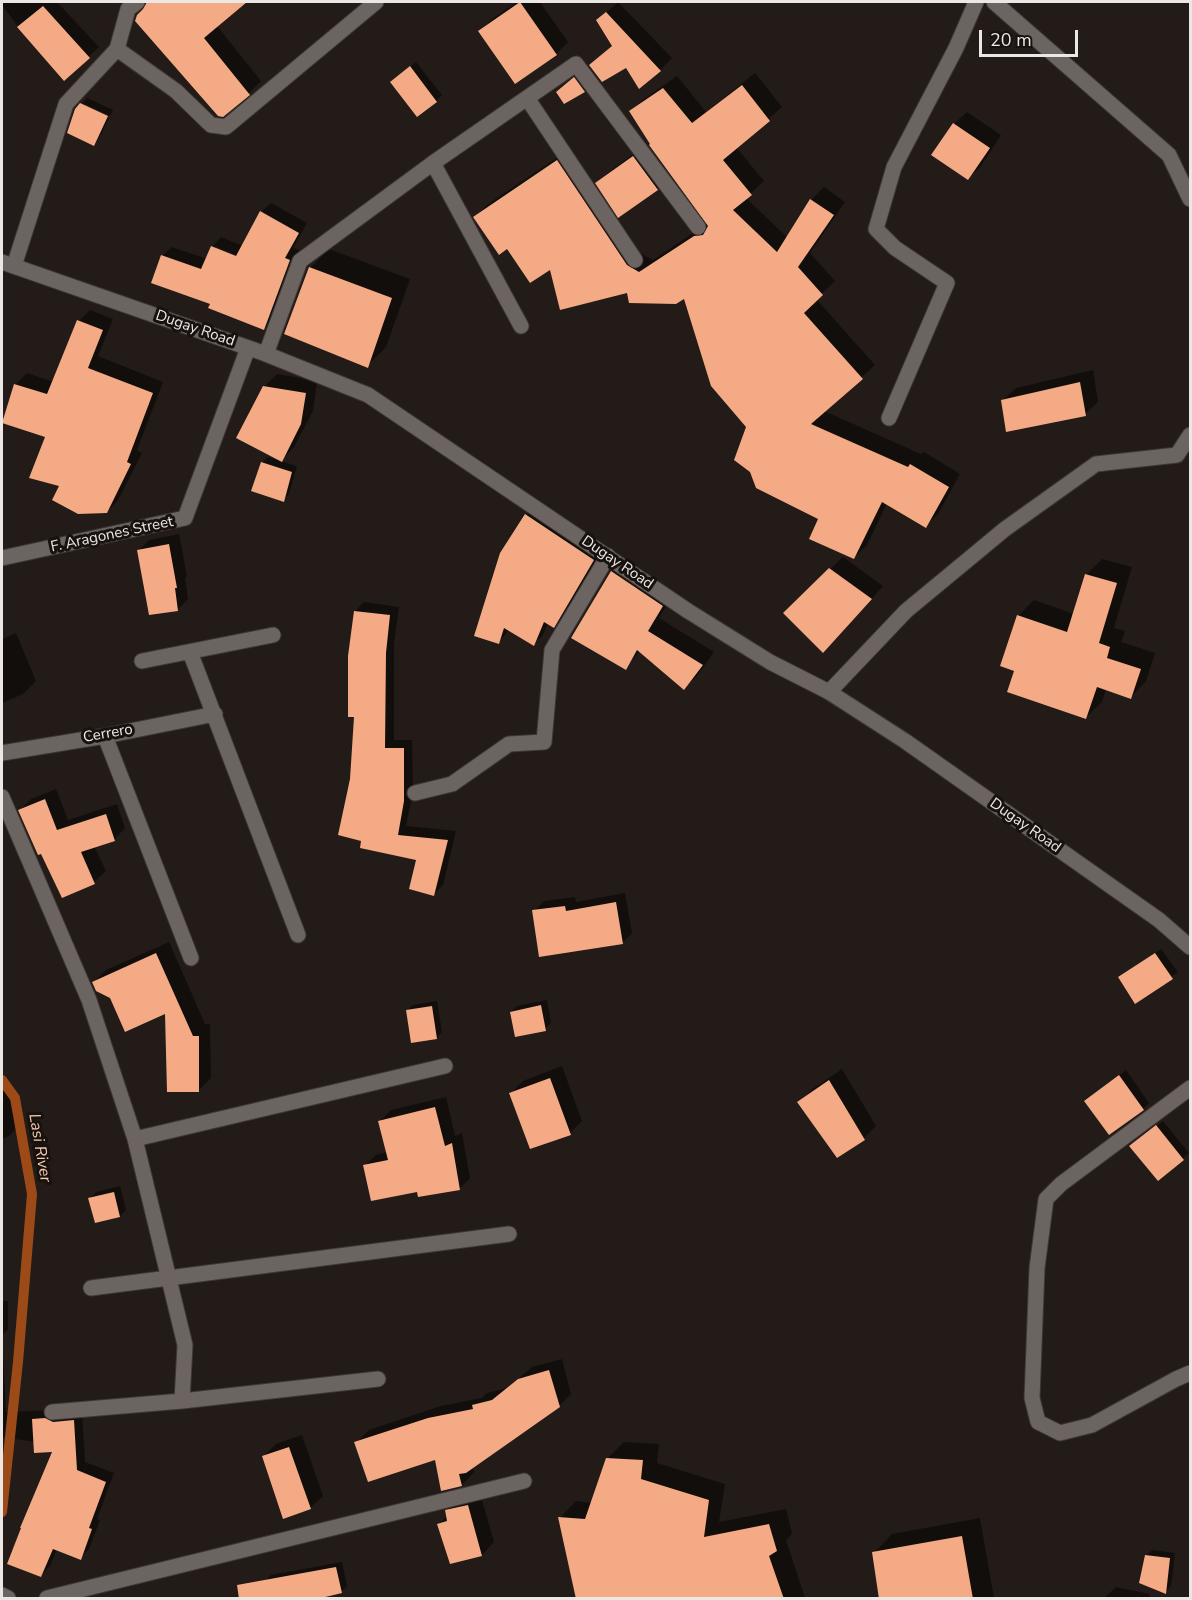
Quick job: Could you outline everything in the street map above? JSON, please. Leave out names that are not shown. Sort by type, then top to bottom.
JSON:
[{"type":"street","points":[[8,264],[66,104],[117,49],[128,9],[137,2]]},
{"type":"street","points":[[117,49],[176,91],[211,124],[226,127],[376,2]]},
{"type":"street","points":[[889,418],[947,283],[895,248],[876,229],[894,167],[956,48],[976,2]]},
{"type":"street","points":[[994,2],[1168,155],[1191,199]]},
{"type":"street","points":[[266,354],[300,261],[433,163],[576,64],[698,228]]},
{"type":"street","points":[[527,98],[635,260]]},
{"type":"street","points":[[433,163],[521,326]]},
{"type":"street","name":"Dugay Road","points":[[8,264],[266,354],[368,395],[688,611],[770,662],[829,692],[905,741],[1159,920],[1191,947]]},
{"type":"street","name":"F. Aragones Street","points":[[2,558],[185,518],[248,348]]},
{"type":"street","points":[[829,692],[906,611],[1005,529],[1096,464],[1177,455],[1191,435]]},
{"type":"street","points":[[415,793],[453,784],[509,744],[544,742],[552,650],[608,556]]},
{"type":"street","points":[[142,661],[273,635]]},
{"type":"street","points":[[190,652],[298,936]]},
{"type":"street","name":"Cerrero","points":[[2,753],[105,736],[215,714]]},
{"type":"street","points":[[105,736],[190,958]]},
{"type":"street","points":[[2,797],[89,1000],[135,1139],[185,1345],[182,1401]]},
{"type":"street","points":[[135,1139],[445,1066]]},
{"type":"street","points":[[1191,1088],[1062,1184],[1046,1199],[1037,1268],[1032,1398],[1038,1422],[1060,1433],[1092,1425],[1191,1373]]},
{"type":"street","points":[[91,1288],[509,1234]]},
{"type":"street","points":[[52,1412],[182,1401],[378,1379]]},
{"type":"street","points":[[47,1599],[524,1481]]},
{"type":"street","points":[[2,1595],[8,1599]]},
{"type":"building","points":[[147,2],[247,2],[204,38],[250,95],[223,117],[218,116],[135,21]]},
{"type":"building","points":[[520,2],[557,55],[515,84],[478,31]]},
{"type":"building","points":[[43,6],[90,58],[64,81],[17,27]]},
{"type":"building","points":[[606,12],[661,71],[639,89],[626,68],[602,82],[589,65],[612,46],[596,20]]},
{"type":"building","points":[[410,66],[437,102],[417,117],[390,82]]},
{"type":"building","points":[[574,77],[585,92],[564,104],[556,92]]},
{"type":"building","points":[[742,85],[770,121],[723,160],[752,195],[733,210],[777,252],[810,199],[834,215],[798,267],[823,295],[804,313],[863,379],[811,424],[908,467],[910,464],[949,487],[926,528],[882,502],[854,559],[809,539],[818,519],[756,488],[750,472],[734,460],[746,427],[711,386],[684,299],[676,304],[629,303],[627,293],[560,310],[550,270],[530,283],[507,249],[499,255],[473,217],[557,160],[627,265],[639,272],[694,236],[703,235],[708,226],[649,145],[629,111],[663,88],[692,123]]},
{"type":"building","points":[[80,103],[108,116],[94,146],[67,133],[75,109]]},
{"type":"building","points":[[953,123],[990,148],[968,180],[931,155]]},
{"type":"building","points":[[633,156],[658,190],[618,218],[595,183]]},
{"type":"building","points":[[260,211],[299,233],[285,258],[290,260],[264,330],[208,308],[210,304],[151,283],[161,255],[201,269],[211,246],[236,256]]},
{"type":"building","points":[[309,267],[392,298],[368,368],[284,334]]},
{"type":"building","points":[[77,320],[103,330],[88,368],[153,393],[127,462],[131,464],[107,513],[78,514],[52,500],[59,486],[29,478],[45,437],[2,423],[14,384],[47,394]]},
{"type":"building","points":[[1080,382],[1086,416],[1006,432],[1001,400]]},
{"type":"building","points":[[263,386],[306,393],[301,424],[282,462],[236,438]]},
{"type":"building","points":[[261,462],[292,472],[284,502],[251,491]]},
{"type":"building","points":[[525,514],[594,560],[554,628],[544,622],[534,646],[504,628],[499,644],[474,636],[500,553]]},
{"type":"building","points":[[169,544],[177,588],[175,588],[178,611],[149,615],[137,550]]},
{"type":"building","points":[[829,568],[872,599],[823,653],[783,613]]},
{"type":"building","points":[[611,571],[663,606],[648,631],[703,665],[684,690],[637,650],[626,670],[571,638]]},
{"type":"building","points":[[1085,574],[1117,583],[1099,643],[1110,647],[1107,658],[1141,669],[1131,699],[1097,687],[1086,719],[1007,692],[1014,671],[1000,666],[1017,615],[1067,632]]},
{"type":"building","points":[[354,611],[390,615],[386,653],[385,748],[404,748],[404,801],[398,835],[448,840],[434,896],[409,889],[416,860],[360,848],[361,841],[338,835],[350,779],[354,717],[348,717],[348,656]]},
{"type":"building","points":[[45,799],[57,830],[106,814],[115,841],[81,852],[95,884],[62,898],[41,854],[38,855],[18,810]]},
{"type":"building","points":[[616,902],[623,944],[539,957],[532,910],[565,906],[566,911]]},
{"type":"building","points":[[156,953],[193,1036],[199,1036],[199,1092],[167,1092],[165,1014],[125,1032],[110,998],[96,991],[92,982]]},
{"type":"building","points":[[1155,953],[1173,979],[1135,1004],[1118,977]]},
{"type":"building","points":[[541,1005],[546,1031],[515,1037],[510,1012]]},
{"type":"building","points":[[432,1006],[437,1039],[411,1043],[406,1010]]},
{"type":"building","points":[[1119,1075],[1144,1110],[1109,1135],[1084,1101]]},
{"type":"building","points":[[550,1078],[571,1135],[530,1149],[509,1093]]},
{"type":"building","points":[[829,1080],[865,1140],[837,1158],[797,1102]]},
{"type":"building","points":[[435,1107],[445,1146],[452,1143],[460,1190],[418,1197],[417,1192],[371,1201],[363,1165],[388,1160],[378,1121]]},
{"type":"building","points":[[1156,1125],[1184,1160],[1158,1181],[1129,1146]]},
{"type":"building","points":[[114,1192],[120,1217],[95,1223],[88,1198]]},
{"type":"building","points":[[549,1370],[560,1407],[466,1473],[459,1474],[462,1486],[441,1491],[435,1460],[368,1482],[354,1442],[428,1418],[473,1409],[472,1405],[492,1400],[518,1379]]},
{"type":"building","points":[[45,1418],[53,1422],[74,1420],[77,1470],[106,1482],[89,1528],[92,1529],[81,1560],[53,1549],[41,1577],[7,1564],[52,1452],[34,1453],[32,1419]]},
{"type":"building","points":[[289,1447],[311,1509],[283,1519],[262,1456]]},
{"type":"building","points":[[606,1458],[643,1460],[641,1479],[709,1500],[704,1537],[769,1524],[777,1551],[769,1556],[784,1599],[576,1599],[558,1517],[585,1519]]},
{"type":"building","points":[[468,1505],[482,1556],[450,1564],[437,1524],[447,1521],[445,1510]]},
{"type":"building","points":[[962,1536],[973,1599],[879,1599],[872,1552]]},
{"type":"building","points":[[1145,1555],[1170,1558],[1166,1594],[1139,1583]]},
{"type":"building","points":[[336,1567],[342,1593],[317,1599],[239,1599],[237,1585]]},
{"type":"waterway","name":"Lasi River","points":[[2,1080],[15,1098],[32,1194],[18,1362],[2,1512]]}]
